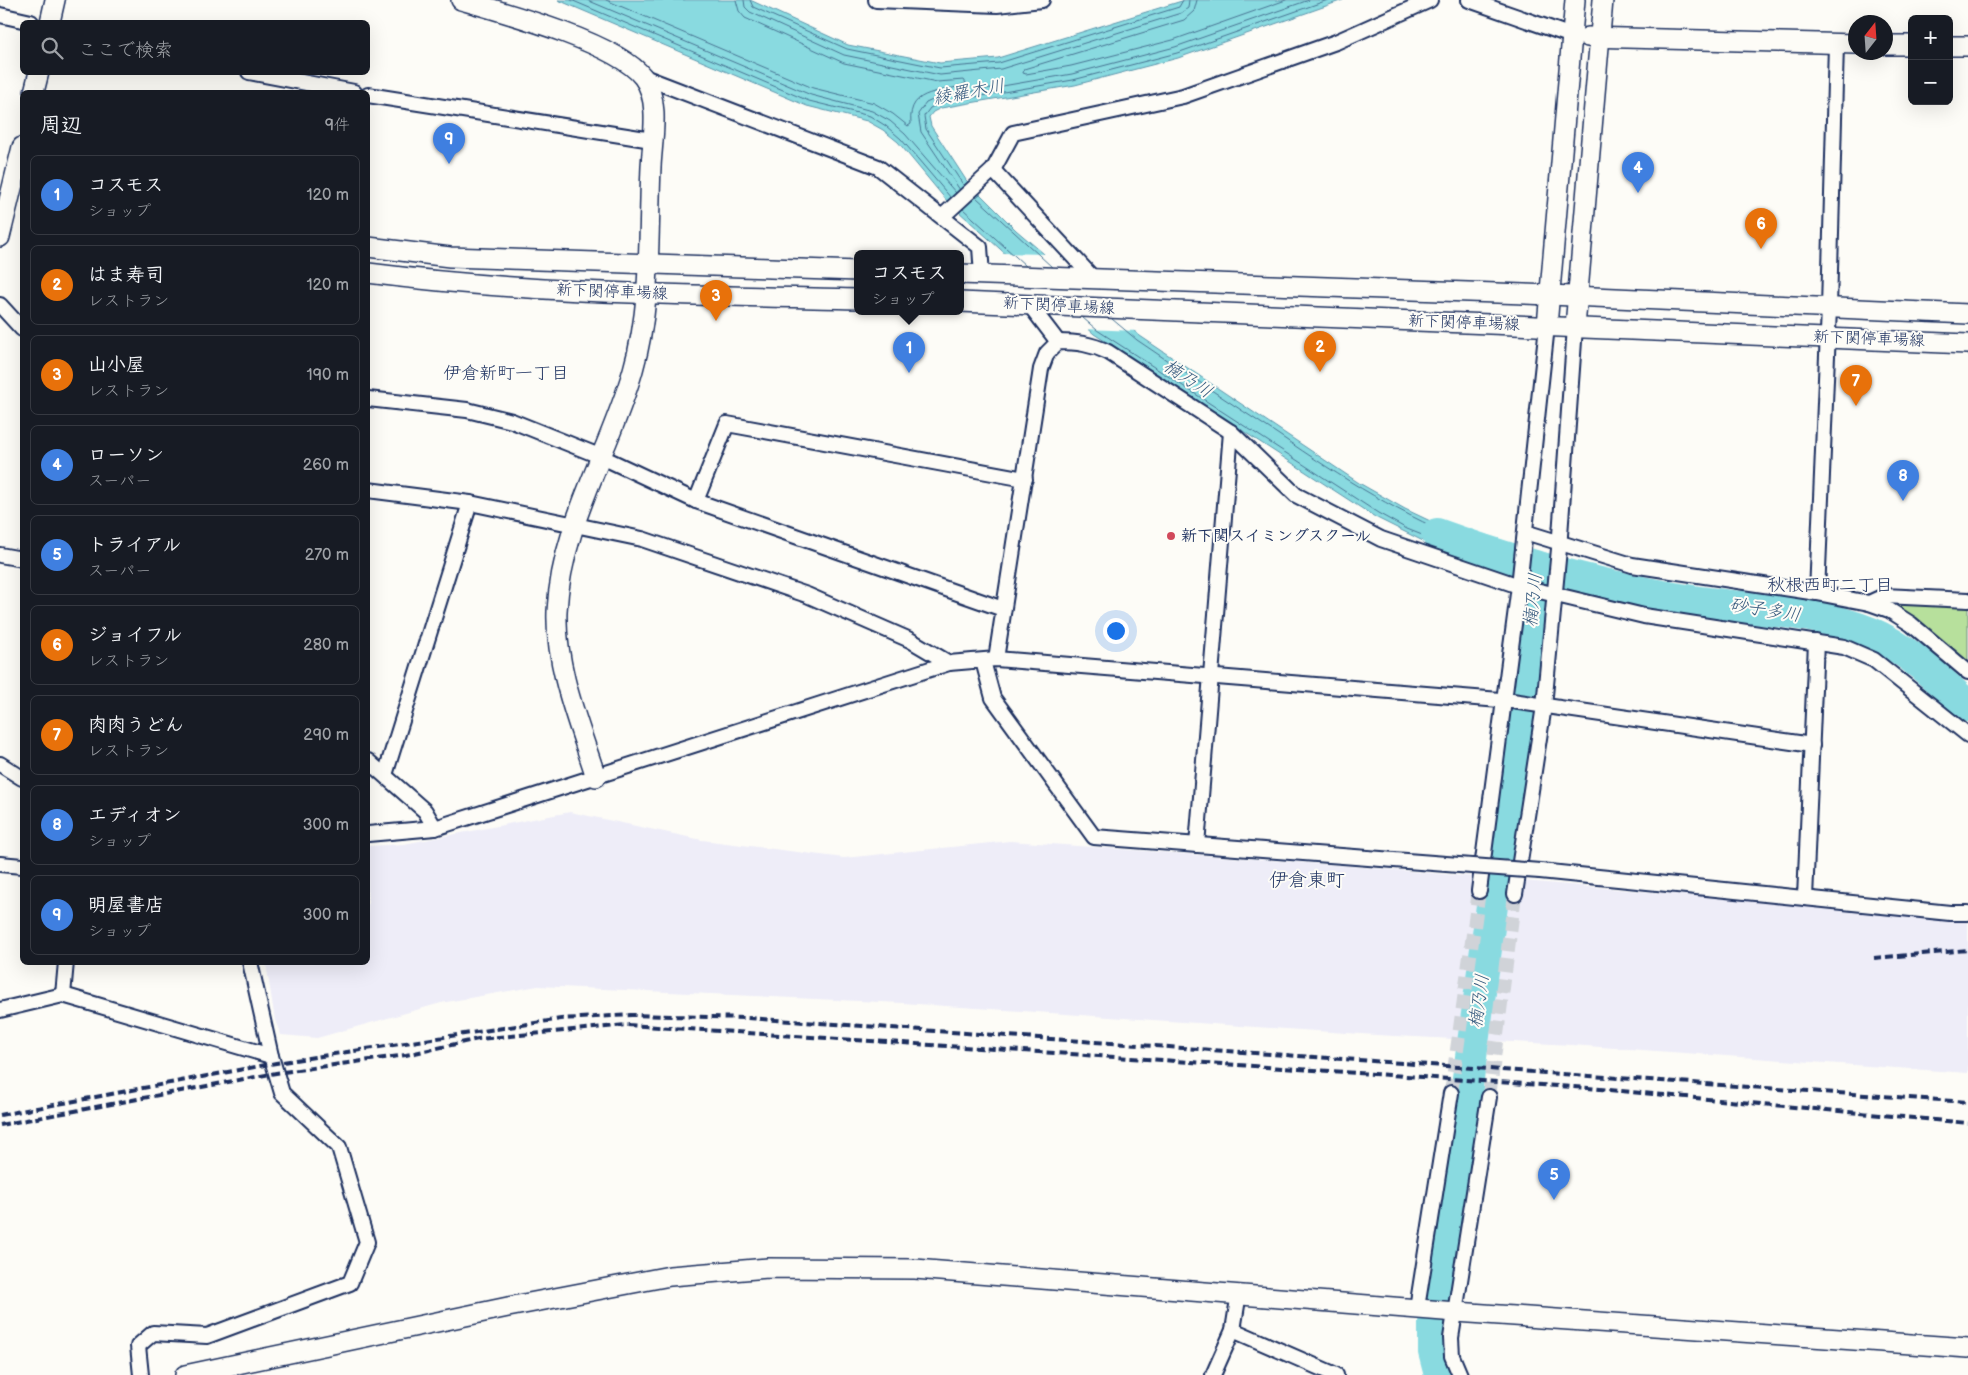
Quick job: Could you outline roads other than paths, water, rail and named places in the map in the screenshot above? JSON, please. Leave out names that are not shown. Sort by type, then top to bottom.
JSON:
[{"type":"street","points":[[50,20],[55,0]]},
{"type":"street","points":[[461,0],[511,14],[572,36],[623,61],[644,77],[878,167],[946,213],[980,246],[982,275]]},
{"type":"street","points":[[876,0],[997,5],[1042,0]]},
{"type":"street","points":[[946,213],[989,174],[1013,132],[1183,96],[1336,42],[1430,0]]},
{"type":"street","points":[[1469,0],[1572,36],[1848,44]]},
{"type":"street","points":[[1479,891],[1508,701],[1522,583],[1525,535],[1550,295],[1575,0]]},
{"type":"street","points":[[1515,894],[1559,545],[1599,38],[1604,0]]},
{"type":"street","points":[[0,15],[22,20]]},
{"type":"street","points":[[1817,593],[1829,308],[1836,44]]},
{"type":"street","points":[[1893,45],[1908,45]]},
{"type":"street","points":[[1953,46],[1968,46]]},
{"type":"street","points":[[34,90],[38,75]]},
{"type":"street","points":[[265,75],[344,90]]},
{"type":"street","points":[[596,777],[569,692],[560,654],[557,612],[564,558],[574,523],[602,457],[633,370],[643,327],[652,140],[652,97],[644,77]]},
{"type":"street","points":[[370,95],[652,140]]},
{"type":"street","points":[[0,237],[11,203],[13,174],[20,153]]},
{"type":"street","points":[[989,174],[1092,279]]},
{"type":"street","name":"新下関停車場線","points":[[370,247],[450,256],[646,265],[854,271]]},
{"type":"street","name":"新下関停車場線","points":[[370,273],[447,283],[547,290],[854,299]]},
{"type":"street","name":"新下関停車場線","points":[[964,274],[1578,296],[1968,314]]},
{"type":"street","name":"新下関停車場線","points":[[964,302],[1968,344]]},
{"type":"street","points":[[1035,304],[1058,342]]},
{"type":"street","points":[[0,305],[20,327]]},
{"type":"street","points":[[1968,735],[1874,660],[1844,647],[1644,616],[1522,583],[1381,539],[1296,494],[1231,432],[1108,352],[1093,344],[1058,342],[1046,353],[1041,368],[1003,609],[990,660],[993,698],[1094,837],[1540,871],[1950,913],[1968,913]]},
{"type":"street","points":[[370,399],[467,410],[512,421],[602,457],[696,500],[1003,609]]},
{"type":"street","points":[[696,500],[726,424],[1025,479]]},
{"type":"street","points":[[1197,845],[1231,432]]},
{"type":"street","points":[[370,490],[470,503],[574,523],[642,539],[807,595],[910,640],[949,663]]},
{"type":"street","points":[[385,775],[470,503]]},
{"type":"street","points":[[1525,535],[1632,564],[1869,603],[1889,610],[1911,624],[1968,672]]},
{"type":"street","points":[[0,555],[20,559]]},
{"type":"street","points":[[1869,603],[1884,596],[1968,600]]},
{"type":"street","points":[[1805,898],[1816,642]]},
{"type":"street","points":[[370,834],[435,828],[809,706],[949,663],[990,660],[1508,701],[1812,745]]},
{"type":"street","points":[[370,763],[425,811],[435,828]]},
{"type":"street","points":[[0,764],[20,777]]},
{"type":"street","points":[[0,864],[20,866]]},
{"type":"street","points":[[62,995],[66,965]]},
{"type":"street","points":[[141,1375],[138,1346],[153,1333],[207,1336],[350,1283],[367,1242],[339,1147],[282,1093],[271,1056],[251,965]]},
{"type":"street","points":[[0,1010],[62,995],[271,1056]]},
{"type":"street","points":[[1416,1308],[1451,1093]]},
{"type":"street","points":[[1460,1375],[1452,1356],[1451,1338],[1489,1097]]},
{"type":"street","points":[[185,1375],[508,1307],[670,1276],[768,1268],[915,1269],[1456,1312],[1968,1348]]},
{"type":"street","points":[[1213,1375],[1233,1330],[1239,1294]]},
{"type":"street","points":[[1233,1330],[1336,1375]]},
{"type":"water","name":"綾羅木川","points":[[558,0],[750,0],[848,45],[940,63],[998,58],[1185,0],[1343,0],[1178,58],[1075,85],[941,108],[933,112],[929,117],[931,126],[966,180],[1016,230],[1140,336],[1359,483],[1405,509],[1445,528],[1482,542],[1475,561],[1439,549],[1375,517],[1094,334],[947,201],[898,142],[883,130],[867,121],[807,106]]},
{"type":"waterway","name":"砂子多川","points":[[1437,534],[1532,565],[1596,582],[1660,596],[1806,615],[1850,625],[1885,640],[1910,656],[1968,706]]},
{"type":"waterway","name":"楠乃川","points":[[1440,1375],[1434,1352],[1434,1324],[1539,567]]},
{"type":"tunnel","points":[[1451,1093],[1479,891]]},
{"type":"tunnel","points":[[1489,1097],[1515,894]]},
{"type":"railway","points":[[1874,958],[1968,950]]},
{"type":"railway","points":[[0,1115],[276,1063],[561,1019],[631,1015],[747,1018],[1968,1102]]},
{"type":"railway","points":[[0,1125],[276,1073],[406,1055],[478,1039],[627,1025],[1588,1088],[1968,1123]]},
{"type":"place","name":"明屋書店","points":[[449,164]]},
{"type":"place","name":"ローソン","points":[[1638,193]]},
{"type":"place","name":"ジョイフル","points":[[1761,249]]},
{"type":"place","name":"山小屋","points":[[716,321]]},
{"type":"place","name":"はま寿司","points":[[1320,372]]},
{"type":"place","name":"コスモス","points":[[909,373]]},
{"type":"place","name":"肉肉うどん","points":[[1856,406]]},
{"type":"place","name":"エディオン","points":[[1903,501]]},
{"type":"place","name":"新下関スイミングスクール","points":[[1171,536]]},
{"type":"place","name":"トライアル","points":[[1554,1200]]},
{"type":"district","name":"伊倉新町一丁目","points":[[506,373]]},
{"type":"district","name":"秋根西町二丁目","points":[[1830,585]]},
{"type":"district","name":"伊倉東町","points":[[1307,880]]}]
